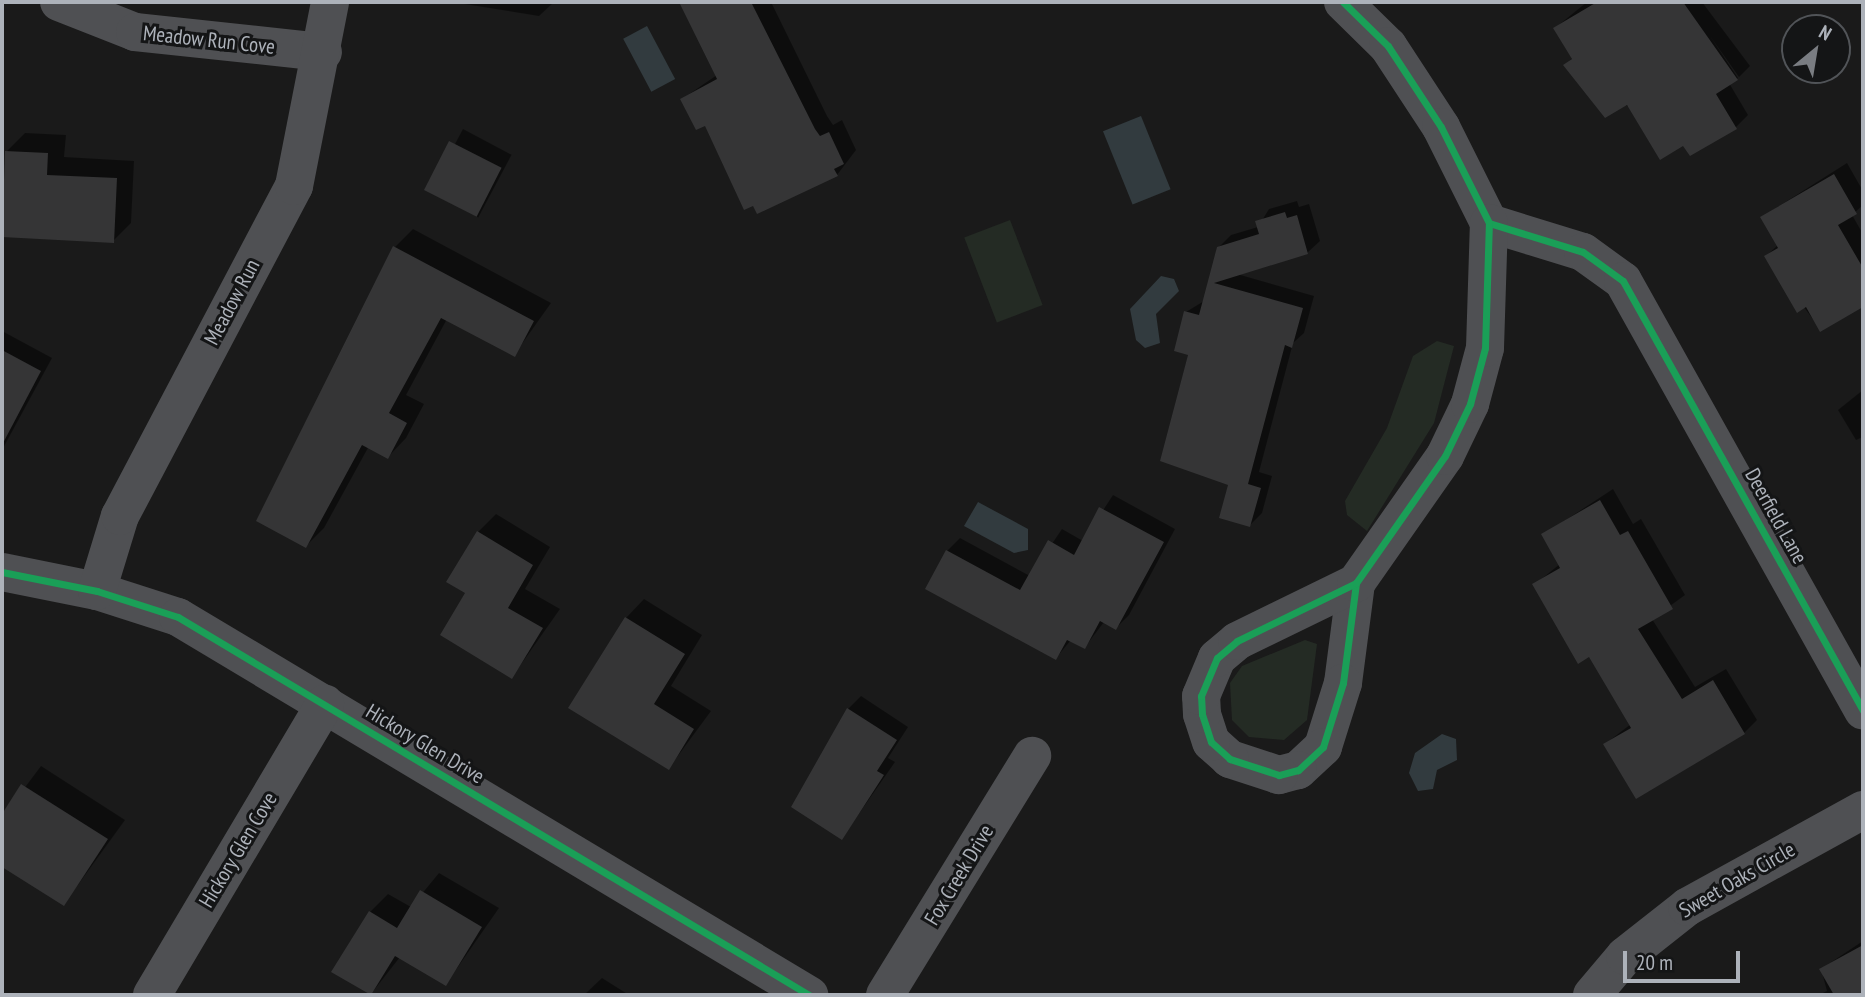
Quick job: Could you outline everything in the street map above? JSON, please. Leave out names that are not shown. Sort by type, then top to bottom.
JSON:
[{"type":"street","name":"Meadow Run Cove","points":[[59,2],[135,32],[323,52]]},
{"type":"street","name":"Meadow Run","points":[[97,591],[120,516],[294,186],[323,52],[330,2]]},
{"type":"street","points":[[1343,2],[1388,46],[1440,127],[1489,223],[1485,348],[1470,404],[1423,496],[1356,583],[1237,641],[1217,658],[1200,696],[1202,714],[1211,742],[1230,759],[1279,775],[1314,760],[1323,747],[1343,683],[1356,583]]},
{"type":"street","name":"Deerfield Lane","points":[[1489,223],[1529,232],[1608,267],[1658,339],[1863,710]]},
{"type":"street","name":"Hickory Glen Drive","points":[[2,572],[97,591],[178,617],[809,995]]},
{"type":"street","name":"Hickory Glen Cove","points":[[152,995],[325,704]]},
{"type":"street","name":"Fox Creek Drive","points":[[886,995],[1032,756]]},
{"type":"street","name":"Sweet Oaks Circle","points":[[1592,995],[1625,956],[1687,907],[1863,810]]},
{"type":"shaded area","points":[[647,26],[675,79],[651,92],[623,39]]},
{"type":"shaded area","points":[[1141,116],[1171,189],[1133,205],[1103,131]]},
{"type":"shaded area","points":[[1010,220],[1043,305],[997,323],[964,238]]},
{"type":"shaded area","points":[[1161,276],[1174,279],[1179,291],[1156,314],[1160,343],[1145,348],[1136,340],[1130,309]]},
{"type":"shaded area","points":[[1437,341],[1454,346],[1434,423],[1367,531],[1347,515],[1345,501],[1387,428],[1413,356]]},
{"type":"shaded area","points":[[978,502],[1028,529],[1028,550],[1014,553],[964,526]]},
{"type":"shaded area","points":[[1305,640],[1317,644],[1307,720],[1284,740],[1249,737],[1232,720],[1230,683],[1242,666]]},
{"type":"shaded area","points":[[1442,734],[1456,739],[1457,760],[1437,770],[1433,789],[1418,791],[1409,773],[1415,753]]},
{"type":"building","points":[[679,2],[751,2],[815,129],[820,136],[829,132],[844,164],[834,169],[838,176],[757,214],[753,206],[744,210],[705,126],[696,130],[680,99],[717,79]]},
{"type":"building","points":[[1597,2],[1683,2],[1738,80],[1716,94],[1737,129],[1690,156],[1683,146],[1660,160],[1627,105],[1605,118],[1563,65],[1572,59],[1553,28]]},
{"type":"building","points":[[449,141],[502,168],[477,217],[424,190]]},
{"type":"building","points":[[5,151],[48,153],[47,175],[117,178],[114,243],[2,237]]},
{"type":"building","points":[[1834,174],[1857,214],[1838,225],[1863,268],[1863,307],[1820,332],[1806,307],[1797,313],[1764,256],[1778,248],[1760,217]]},
{"type":"building","points":[[1285,212],[1287,218],[1297,215],[1308,254],[1214,283],[1303,308],[1292,348],[1285,345],[1248,484],[1261,488],[1250,527],[1219,518],[1228,485],[1160,461],[1188,355],[1174,351],[1184,311],[1199,315],[1217,247],[1259,234],[1255,221]]},
{"type":"building","points":[[393,246],[534,321],[515,357],[441,318],[389,413],[407,423],[388,459],[362,445],[306,548],[256,521]]},
{"type":"building","points":[[2,350],[41,371],[2,445]]},
{"type":"building","points":[[1600,500],[1620,535],[1628,531],[1673,609],[1638,629],[1682,699],[1713,680],[1745,734],[1636,799],[1603,744],[1631,728],[1589,657],[1578,664],[1532,584],[1560,568],[1541,534]]},
{"type":"building","points":[[1099,507],[1164,542],[1116,630],[1100,621],[1085,649],[1067,640],[1056,660],[925,589],[946,550],[1020,590],[1048,540],[1074,555]]},
{"type":"building","points":[[477,531],[533,565],[508,608],[543,628],[512,679],[440,635],[465,593],[446,582]]},
{"type":"building","points":[[625,617],[685,654],[654,704],[694,729],[669,770],[568,708]]},
{"type":"building","points":[[847,708],[897,740],[877,771],[884,775],[842,840],[791,807]]},
{"type":"building","points":[[21,784],[108,839],[64,906],[2,867],[2,814]]},
{"type":"building","points":[[420,890],[482,927],[446,986],[395,956],[371,995],[331,972],[369,911],[397,928]]},
{"type":"building","points":[[1863,945],[1863,995],[1834,995],[1819,969]]},
{"type":"cycle path","points":[[1343,2],[1388,46],[1441,127],[1489,223],[1583,252],[1623,281],[1863,710]]},
{"type":"cycle path","points":[[1356,583],[1343,683],[1323,747],[1298,770],[1279,775],[1230,759],[1211,742],[1202,714],[1201,696],[1217,658],[1237,641],[1356,583],[1445,456],[1470,404],[1485,348],[1489,223]]},
{"type":"cycle path","points":[[2,572],[97,591],[178,617],[809,995]]}]
